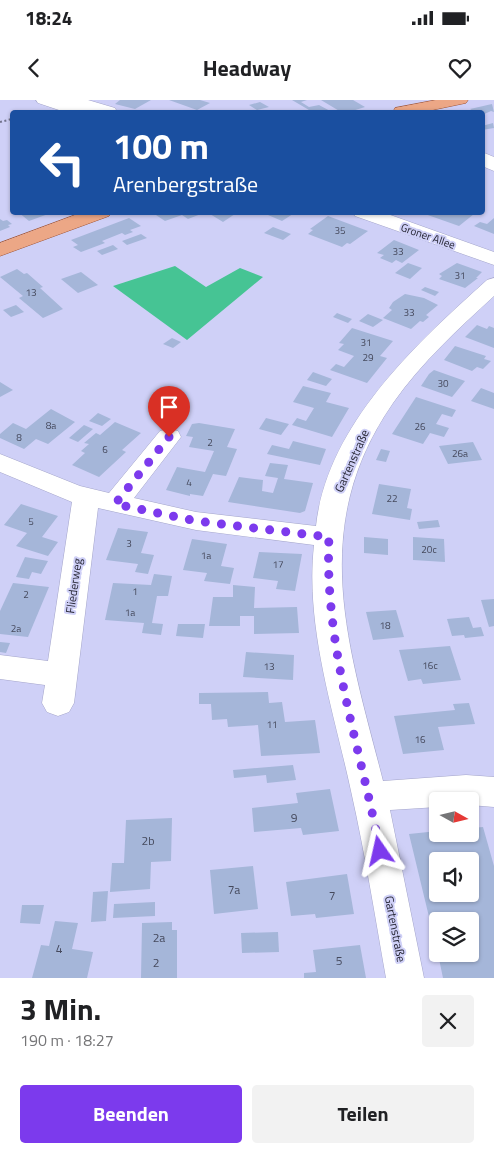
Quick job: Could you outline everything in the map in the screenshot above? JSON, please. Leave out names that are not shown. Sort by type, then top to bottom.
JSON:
[{"type":"main road","points":[[411,110],[460,100]]},
{"type":"main road","points":[[0,250],[94,215]]},
{"type":"street","points":[[44,100],[100,110]]},
{"type":"street","name":"Groner Allee","points":[[370,215],[494,259]]},
{"type":"street","name":"Gartenstraße","points":[[405,978],[370,797],[335,650],[329,603],[329,537],[332,509],[341,479],[355,447],[379,406],[400,377],[494,284]]},
{"type":"street","points":[[115,504],[169,437]]},
{"type":"street","points":[[0,462],[74,494],[115,504],[196,521],[329,537]]},
{"type":"street","name":"Fliederweg","points":[[0,667],[60,689],[86,497]]},
{"type":"street","points":[[370,797],[466,790],[494,792]]},
{"type":"green space","points":[[175,266],[206,287],[240,268],[263,277],[187,340],[113,286]]},
{"type":"building","points":[[120,100],[151,100],[135,109],[115,104]]},
{"type":"building","points":[[169,100],[200,100],[210,103],[197,110]]},
{"type":"building","points":[[292,100],[307,100],[301,102],[309,107],[319,105],[328,110],[309,110]]},
{"type":"building","points":[[321,100],[353,100],[365,107],[355,110],[338,110]]},
{"type":"building","points":[[260,102],[269,107],[257,110],[249,105]]},
{"type":"building","points":[[492,104],[494,112],[491,111],[485,114],[485,110],[470,109]]},
{"type":"building","points":[[493,123],[494,128],[485,130],[485,125]]},
{"type":"building","points":[[22,215],[46,215],[29,221]]},
{"type":"building","points":[[156,215],[182,215],[165,221]]},
{"type":"building","points":[[182,215],[198,215],[188,219]]},
{"type":"building","points":[[212,215],[234,215],[223,222]]},
{"type":"building","points":[[268,215],[291,215],[282,221]]},
{"type":"building","points":[[428,215],[473,215],[459,226]]},
{"type":"building","points":[[328,216],[368,231],[350,244],[347,243],[342,247],[308,234],[313,230],[310,229]]},
{"type":"building","points":[[129,218],[141,226],[130,230],[133,232],[125,235],[122,233],[102,241],[105,243],[81,252],[73,247],[78,245],[71,240]]},
{"type":"building","points":[[494,218],[494,234],[474,226],[480,222],[487,224]]},
{"type":"building","points":[[0,219],[3,221],[7,220],[12,224],[8,225],[10,227],[0,231]]},
{"type":"building","points":[[273,227],[291,234],[283,240],[264,233]]},
{"type":"building","points":[[141,234],[147,238],[127,245],[122,241]]},
{"type":"building","points":[[394,240],[419,250],[402,263],[396,260],[392,263],[380,258],[384,255],[377,253]]},
{"type":"building","points":[[113,245],[118,249],[102,255],[97,251]]},
{"type":"building","points":[[408,263],[422,268],[410,279],[395,273]]},
{"type":"building","points":[[457,263],[482,272],[476,278],[478,278],[465,288],[439,279],[442,276],[439,274]]},
{"type":"building","points":[[17,269],[24,274],[27,273],[63,309],[43,318],[19,298],[23,296],[0,277]]},
{"type":"building","points":[[81,272],[98,285],[78,293],[61,279]]},
{"type":"building","points":[[425,287],[439,292],[435,296],[421,290]]},
{"type":"building","points":[[405,294],[424,298],[438,305],[426,315],[429,317],[423,322],[420,321],[411,329],[383,318],[392,310],[389,308],[393,302]]},
{"type":"building","points":[[16,305],[24,312],[11,317],[3,310]]},
{"type":"building","points":[[337,313],[352,319],[348,323],[333,317]]},
{"type":"building","points":[[368,314],[383,320],[373,327],[359,321]]},
{"type":"building","points":[[477,325],[487,329],[489,326],[494,328],[494,348],[465,337]]},
{"type":"building","points":[[352,328],[393,341],[380,356],[387,358],[367,383],[330,370],[336,364],[344,367],[354,356],[338,350],[344,344],[339,343]]},
{"type":"building","points":[[172,338],[181,342],[173,348],[163,344]]},
{"type":"building","points":[[455,346],[486,356],[484,359],[491,361],[483,369],[477,367],[472,371],[444,360]]},
{"type":"building","points":[[434,370],[465,381],[452,397],[421,386]]},
{"type":"building","points":[[313,372],[332,379],[326,386],[307,380]]},
{"type":"building","points":[[0,382],[13,390],[0,397]]},
{"type":"building","points":[[303,386],[331,393],[326,402],[349,408],[332,437],[292,425],[297,418],[306,421],[314,408],[293,402]]},
{"type":"building","points":[[481,388],[494,393],[494,409],[471,401]]},
{"type":"building","points":[[416,397],[456,410],[452,417],[442,414],[436,424],[449,428],[444,437],[430,433],[423,444],[392,434]]},
{"type":"building","points":[[51,409],[75,422],[48,444],[36,439],[24,449],[0,438],[0,434],[13,423],[26,429]]},
{"type":"building","points":[[98,413],[111,419],[102,426],[89,421]]},
{"type":"building","points":[[266,418],[289,424],[281,435],[259,429]]},
{"type":"building","points":[[115,422],[141,433],[122,450],[126,452],[99,477],[72,465],[85,453],[81,451],[89,444],[84,443],[96,433],[100,435]]},
{"type":"building","points":[[199,423],[235,429],[227,447],[237,449],[226,476],[213,474],[203,496],[190,494],[190,496],[166,490],[177,467],[205,472],[214,451],[189,447],[193,437],[186,436],[192,424]]},
{"type":"building","points":[[84,425],[93,429],[78,442],[69,438]]},
{"type":"building","points":[[293,441],[326,449],[320,465],[267,454],[272,445],[289,449]]},
{"type":"building","points":[[473,442],[482,460],[448,464],[439,446]]},
{"type":"building","points":[[381,449],[390,451],[386,462],[376,460]]},
{"type":"building","points":[[270,463],[288,465],[284,479],[313,483],[305,511],[300,513],[228,502],[239,477],[263,480],[262,491],[273,493],[278,478],[265,476]]},
{"type":"building","points":[[379,484],[411,489],[407,508],[412,509],[410,520],[372,514]]},
{"type":"building","points":[[21,504],[58,516],[42,537],[58,542],[48,556],[16,546],[27,533],[4,525]]},
{"type":"building","points":[[438,520],[440,527],[419,529],[417,522]]},
{"type":"building","points":[[118,528],[148,532],[141,553],[154,555],[148,574],[135,572],[138,564],[106,560]]},
{"type":"building","points":[[364,537],[388,539],[388,555],[364,553]]},
{"type":"building","points":[[413,537],[444,539],[445,562],[413,560]]},
{"type":"building","points":[[192,539],[227,544],[221,566],[234,568],[230,584],[204,581],[207,573],[183,570]]},
{"type":"building","points":[[259,552],[302,554],[295,591],[276,589],[278,581],[253,578]]},
{"type":"building","points":[[25,557],[48,561],[41,574],[32,572],[29,579],[16,577]]},
{"type":"building","points":[[154,574],[172,576],[168,596],[157,596],[152,623],[163,624],[161,635],[142,633],[144,623],[105,620],[113,583],[151,585]]},
{"type":"building","points":[[13,583],[49,587],[28,637],[0,634],[0,611]]},
{"type":"building","points":[[233,585],[255,587],[254,608],[297,607],[299,633],[254,634],[254,616],[240,616],[240,626],[209,626],[213,597],[233,597]]},
{"type":"building","points":[[494,599],[494,626],[489,627],[481,600]]},
{"type":"building","points":[[396,610],[404,637],[373,640],[366,612]]},
{"type":"building","points":[[469,617],[473,628],[481,627],[484,636],[465,638],[464,635],[452,636],[447,619]]},
{"type":"building","points":[[178,624],[205,624],[203,638],[176,636]]},
{"type":"building","points":[[0,642],[10,643],[6,653],[0,652]]},
{"type":"building","points":[[450,646],[461,680],[423,684],[421,679],[408,681],[399,650]]},
{"type":"building","points":[[246,652],[294,655],[293,680],[243,677]]},
{"type":"building","points":[[268,692],[269,703],[282,702],[285,722],[315,720],[320,753],[261,756],[258,725],[228,727],[227,719],[212,720],[211,704],[199,704],[199,693]]},
{"type":"building","points":[[469,703],[475,724],[438,727],[444,750],[403,754],[394,716],[455,710],[453,704]]},
{"type":"building","points":[[293,765],[296,780],[267,783],[266,775],[234,778],[233,770]]},
{"type":"building","points":[[330,789],[339,831],[303,835],[301,828],[254,832],[252,808],[298,803],[296,793]]},
{"type":"building","points":[[172,818],[171,861],[151,862],[150,889],[110,892],[112,863],[124,863],[126,820]]},
{"type":"building","points":[[479,827],[483,827],[494,866],[494,978],[443,978],[440,962],[479,962],[479,912],[429,912],[429,917],[409,834],[429,832],[429,842],[479,842]]},
{"type":"building","points":[[253,866],[258,909],[214,914],[210,870]]},
{"type":"building","points":[[347,874],[354,914],[316,918],[315,914],[291,916],[286,882]]},
{"type":"building","points":[[108,891],[106,921],[91,922],[93,892]]},
{"type":"building","points":[[155,902],[155,916],[113,918],[114,904]]},
{"type":"building","points":[[22,905],[44,905],[40,924],[20,923]]},
{"type":"building","points":[[55,921],[78,923],[72,949],[93,952],[87,978],[32,978],[41,945],[49,946]]},
{"type":"building","points":[[172,922],[172,930],[177,930],[177,978],[141,978],[142,923]]},
{"type":"building","points":[[278,932],[279,952],[242,953],[241,933]]},
{"type":"building","points":[[360,945],[366,978],[304,978],[304,973],[316,972],[313,950]]},
{"type":"route","points":[[169,437],[115,504],[196,521],[329,537],[330,610],[335,650],[370,797],[380,851]]}]
